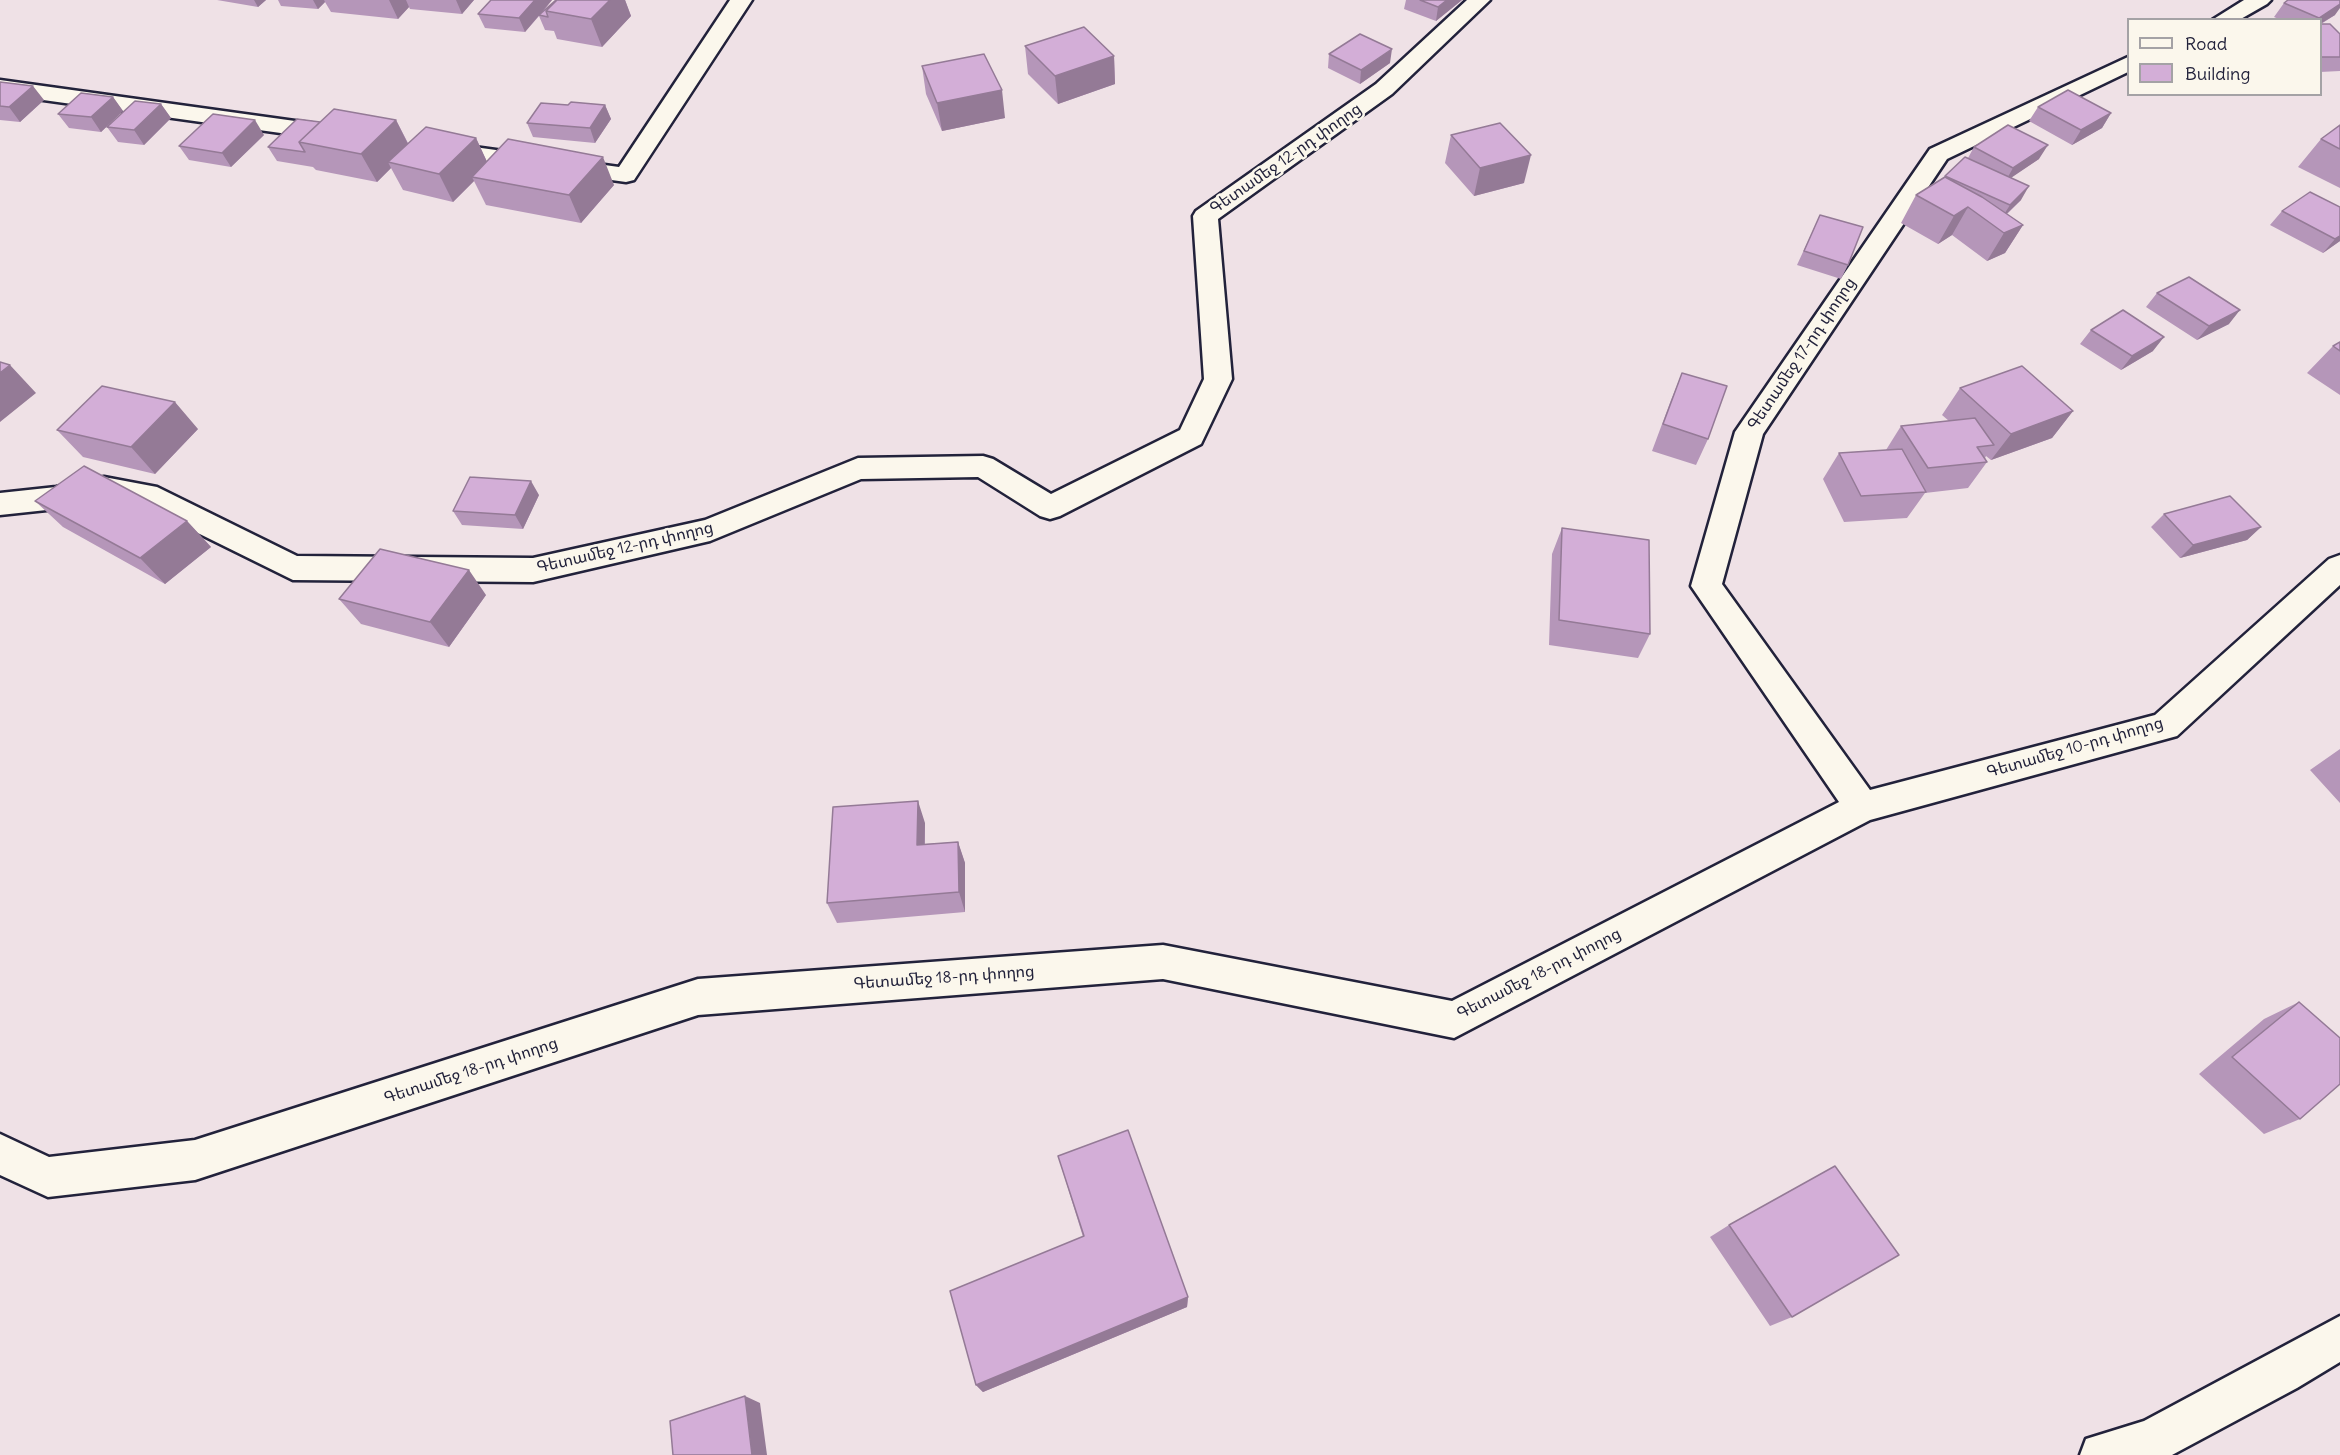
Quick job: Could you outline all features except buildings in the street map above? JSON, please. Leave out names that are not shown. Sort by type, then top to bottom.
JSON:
[{"type":"street","points":[[413,145],[626,175],[741,0]]},
{"type":"street","name":"Գետամեջ 12-րդ փողոց","points":[[0,504],[104,488],[147,495],[293,568],[533,570],[710,530],[858,468],[982,466],[1050,508],[1191,437],[1218,378],[1205,216],[1384,89],[1479,0]]},
{"type":"street","points":[[2226,18],[2260,0]]},
{"type":"street","name":"Գետամեջ 17-րդ փողոց","points":[[1863,807],[1706,586],[1749,432],[1938,154],[2127,64]]},
{"type":"street","points":[[0,87],[354,137]]},
{"type":"street","name":"Գետամեջ 10-րդ փողոց","points":[[1863,807],[2165,726],[2340,567]]},
{"type":"street","name":"Գետամեջ 18-րդ փողոց","points":[[0,1154],[48,1177],[195,1160],[698,997],[1163,962],[1454,1020],[1863,807]]},
{"type":"street","points":[[2102,1455],[2151,1442],[2282,1373],[2340,1337]]}]
